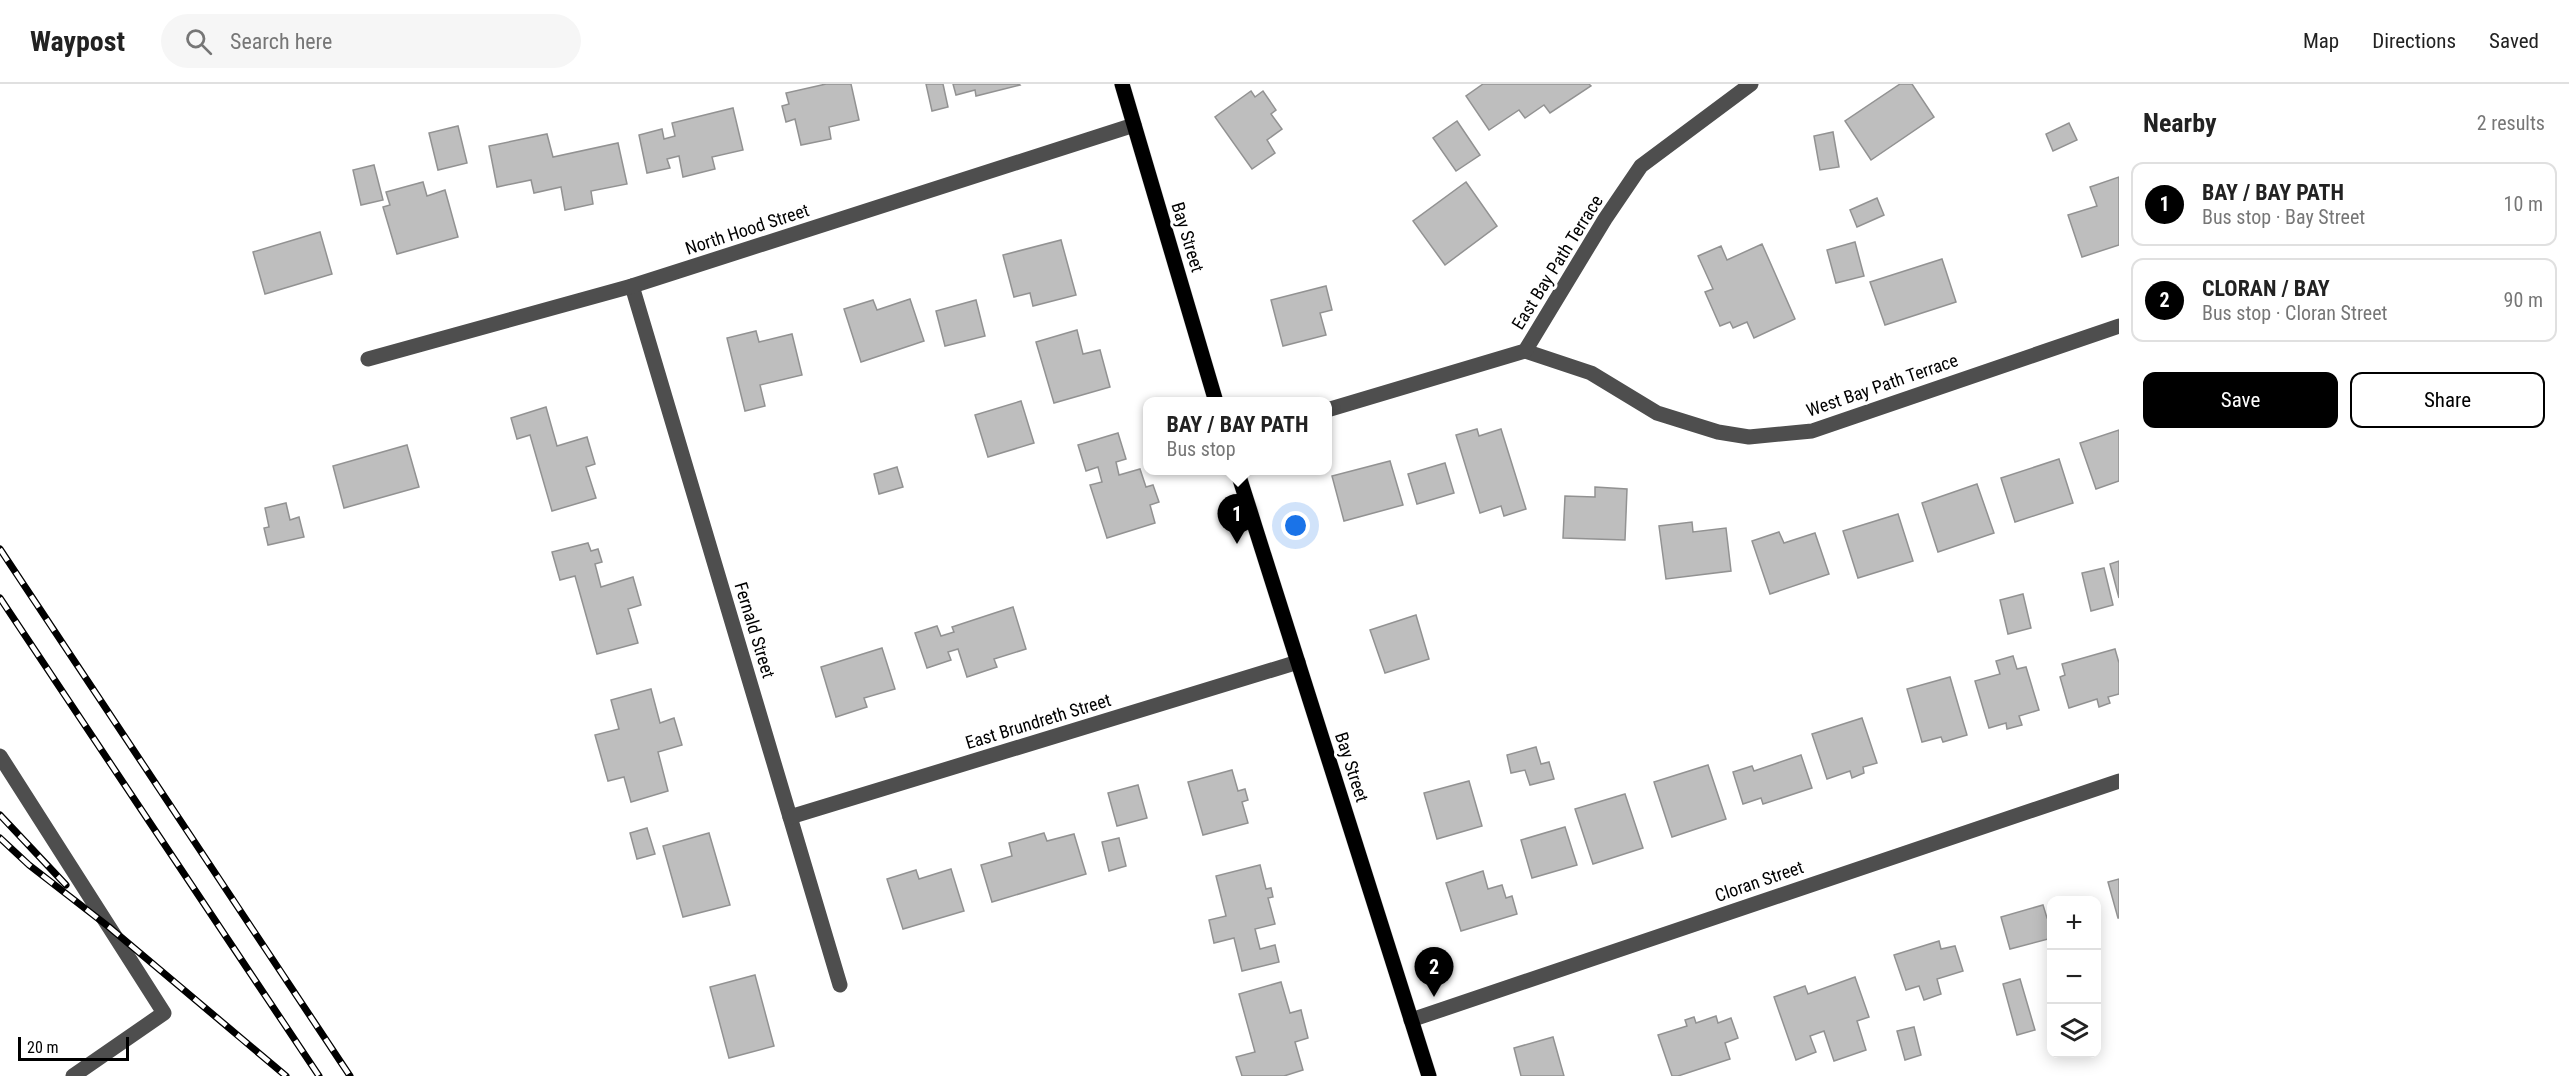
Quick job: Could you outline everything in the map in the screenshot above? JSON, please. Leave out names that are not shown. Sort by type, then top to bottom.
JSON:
[{"type":"main road","name":"Bay Street","points":[[1122,84],[1215,397]]},
{"type":"main road","name":"Bay Street","points":[[1238,475],[1429,1076]]},
{"type":"street","name":"East Bay Path Terrace","points":[[1332,409],[1525,351],[1605,219],[1641,166],[1751,84]]},
{"type":"street","name":"North Hood Street","points":[[368,359],[632,286],[1134,125]]},
{"type":"street","name":"Fernald Street","points":[[632,286],[840,986]]},
{"type":"street","name":"West Bay Path Terrace","points":[[1525,351],[1591,372],[1657,413],[1719,432],[1749,437],[1812,431],[2119,326]]},
{"type":"street","name":"East Brundreth Street","points":[[790,817],[1298,662]]},
{"type":"street","points":[[0,756],[164,1013],[73,1076]]},
{"type":"street","name":"Cloran Street","points":[[1411,1020],[2119,781]]},
{"type":"building","points":[[826,84],[851,84],[859,120],[829,127],[831,139],[801,145],[795,119],[786,122],[782,106],[789,104],[786,93]]},
{"type":"building","points":[[926,84],[943,84],[948,107],[932,111]]},
{"type":"building","points":[[953,84],[1020,85],[976,96],[975,90],[956,95]]},
{"type":"building","points":[[1483,84],[1589,84],[1591,86],[1550,113],[1544,105],[1525,118],[1519,110],[1489,130],[1466,96]]},
{"type":"building","points":[[1900,84],[1912,84],[1934,117],[1871,160],[1845,121]]},
{"type":"building","points":[[1251,91],[1255,97],[1263,91],[1276,110],[1271,114],[1282,129],[1267,140],[1275,153],[1252,169],[1215,117]]},
{"type":"building","points":[[733,108],[743,150],[712,157],[715,169],[683,177],[679,156],[667,159],[670,168],[647,173],[639,135],[662,129],[664,139],[675,136],[672,123]]},
{"type":"building","points":[[1457,121],[1480,155],[1456,171],[1433,138]]},
{"type":"building","points":[[2069,123],[2077,140],[2053,151],[2046,134]]},
{"type":"building","points":[[458,126],[467,163],[438,170],[429,133]]},
{"type":"building","points":[[1833,132],[1839,167],[1820,170],[1814,136]]},
{"type":"building","points":[[547,134],[553,157],[618,143],[627,184],[591,191],[593,204],[565,210],[561,187],[534,193],[531,180],[497,187],[489,146]]},
{"type":"building","points":[[374,165],[383,200],[361,205],[353,170]]},
{"type":"building","points":[[2119,177],[2119,245],[2082,257],[2068,215],[2097,206],[2090,187]]},
{"type":"building","points":[[423,182],[427,196],[445,190],[458,237],[397,254],[383,207],[390,205],[386,192]]},
{"type":"building","points":[[1466,182],[1497,226],[1445,265],[1413,221]]},
{"type":"building","points":[[1877,198],[1884,215],[1857,227],[1850,210]]},
{"type":"building","points":[[320,232],[332,274],[265,294],[253,252]]},
{"type":"building","points":[[1061,240],[1076,295],[1033,306],[1030,293],[1014,297],[1003,255]]},
{"type":"building","points":[[1855,242],[1864,276],[1836,283],[1827,250]]},
{"type":"building","points":[[1762,244],[1795,319],[1754,338],[1747,322],[1733,328],[1730,322],[1720,326],[1705,292],[1713,289],[1698,256],[1721,246],[1727,260]]},
{"type":"building","points":[[1942,259],[1956,302],[1885,325],[1870,282]]},
{"type":"building","points":[[1326,286],[1332,310],[1320,313],[1326,335],[1283,346],[1271,300]]},
{"type":"building","points":[[910,299],[924,341],[861,362],[844,309],[873,300],[877,310]]},
{"type":"building","points":[[976,300],[985,336],[945,346],[936,311]]},
{"type":"building","points":[[1077,330],[1083,354],[1100,350],[1110,387],[1054,403],[1036,342]]},
{"type":"building","points":[[756,331],[759,342],[792,334],[802,375],[760,385],[765,406],[745,411],[727,338]]},
{"type":"building","points":[[1021,401],[1034,443],[988,457],[975,415]]},
{"type":"building","points":[[546,407],[557,446],[587,437],[595,464],[586,467],[596,498],[552,511],[530,435],[517,439],[511,418]]},
{"type":"building","points":[[1477,429],[1479,436],[1501,429],[1526,509],[1504,516],[1501,506],[1480,513],[1456,435]]},
{"type":"building","points":[[2119,430],[2119,481],[2096,489],[2080,443]]},
{"type":"building","points":[[1118,433],[1126,459],[1116,462],[1119,475],[1140,469],[1146,487],[1153,485],[1159,502],[1150,505],[1155,523],[1107,538],[1090,485],[1102,482],[1098,467],[1086,471],[1078,445]]},
{"type":"building","points":[[407,445],[419,487],[344,508],[333,466]]},
{"type":"building","points":[[2059,459],[2073,503],[2015,522],[2001,478]]},
{"type":"building","points":[[1390,461],[1403,505],[1344,521],[1332,476]]},
{"type":"building","points":[[1445,463],[1454,493],[1417,504],[1408,474]]},
{"type":"building","points":[[897,467],[903,487],[879,494],[874,474]]},
{"type":"building","points":[[1977,484],[1994,533],[1938,552],[1922,503]]},
{"type":"building","points":[[1595,487],[1627,489],[1625,540],[1563,538],[1565,496],[1595,497]]},
{"type":"building","points":[[286,503],[290,520],[299,517],[304,537],[268,545],[264,528],[269,527],[265,508]]},
{"type":"building","points":[[1898,514],[1913,561],[1858,578],[1843,531]]},
{"type":"building","points":[[1692,522],[1693,532],[1726,528],[1731,571],[1666,579],[1659,526]]},
{"type":"building","points":[[1779,532],[1784,543],[1815,533],[1829,574],[1770,594],[1752,541]]},
{"type":"building","points":[[588,543],[591,551],[598,549],[602,562],[595,564],[601,587],[633,577],[641,605],[628,609],[638,643],[597,654],[575,576],[560,580],[552,552]]},
{"type":"building","points":[[2119,561],[2119,598],[2110,564]]},
{"type":"building","points":[[2104,568],[2113,605],[2091,611],[2082,573]]},
{"type":"building","points":[[2023,594],[2031,628],[2008,634],[2000,600]]},
{"type":"building","points":[[1013,607],[1026,649],[994,659],[997,667],[967,677],[958,649],[948,652],[951,660],[927,668],[915,633],[937,626],[941,636],[954,632],[952,627]]},
{"type":"building","points":[[1416,615],[1429,659],[1385,673],[1370,630]]},
{"type":"building","points":[[882,648],[895,689],[864,698],[867,707],[836,717],[821,667]]},
{"type":"building","points":[[2115,649],[2119,663],[2119,694],[2108,697],[2110,703],[2099,707],[2097,699],[2069,708],[2060,677],[2065,675],[2062,664]]},
{"type":"building","points":[[2013,656],[2017,669],[2026,667],[2039,710],[2019,716],[2022,725],[2007,729],[2006,723],[1989,728],[1975,681],[2000,674],[1996,661]]},
{"type":"building","points":[[1950,677],[1967,735],[1943,742],[1941,737],[1922,742],[1907,689]]},
{"type":"building","points":[[651,689],[660,723],[674,718],[682,745],[658,752],[668,791],[631,802],[624,777],[608,781],[595,735],[619,729],[611,700]]},
{"type":"building","points":[[1862,718],[1877,763],[1863,767],[1864,773],[1852,778],[1850,771],[1827,779],[1812,734]]},
{"type":"building","points":[[1536,747],[1541,764],[1549,762],[1554,779],[1530,785],[1525,770],[1511,773],[1507,755]]},
{"type":"building","points":[[1801,755],[1812,788],[1763,804],[1761,798],[1743,804],[1733,772],[1752,766],[1754,771]]},
{"type":"building","points":[[1708,765],[1726,819],[1672,837],[1654,782]]},
{"type":"building","points":[[1232,770],[1238,791],[1245,789],[1248,800],[1242,802],[1248,823],[1203,835],[1188,782]]},
{"type":"building","points":[[1469,781],[1482,826],[1437,839],[1424,793]]},
{"type":"building","points":[[1138,785],[1147,818],[1117,826],[1108,793]]},
{"type":"building","points":[[1625,794],[1643,848],[1593,864],[1575,809]]},
{"type":"building","points":[[1565,827],[1577,865],[1532,878],[1521,840]]},
{"type":"building","points":[[647,828],[655,854],[637,859],[630,833]]},
{"type":"building","points":[[709,833],[730,905],[683,917],[663,846]]},
{"type":"building","points":[[1044,833],[1047,841],[1074,834],[1086,874],[992,902],[981,865],[1012,856],[1009,843]]},
{"type":"building","points":[[1119,838],[1126,866],[1109,871],[1102,842]]},
{"type":"building","points":[[1260,865],[1266,889],[1271,888],[1273,897],[1268,898],[1275,924],[1255,929],[1260,949],[1275,945],[1279,962],[1242,971],[1234,938],[1214,943],[1209,920],[1226,916],[1216,876]]},
{"type":"building","points":[[951,869],[964,911],[903,929],[887,879],[916,870],[919,879]]},
{"type":"building","points":[[1483,871],[1488,889],[1502,885],[1506,898],[1512,896],[1517,914],[1461,931],[1446,883]]},
{"type":"building","points":[[2119,879],[2119,918],[2118,918],[2108,882]]},
{"type":"building","points":[[2043,905],[2047,918],[2047,939],[2010,949],[2001,917]]},
{"type":"building","points":[[1939,941],[1941,949],[1955,946],[1963,971],[1937,979],[1941,994],[1924,1000],[1919,986],[1906,990],[1894,955]]},
{"type":"building","points":[[755,975],[774,1046],[729,1058],[710,987]]},
{"type":"building","points":[[1855,977],[1869,1017],[1857,1021],[1866,1050],[1834,1061],[1824,1031],[1810,1036],[1816,1052],[1796,1060],[1774,997],[1805,986],[1808,994]]},
{"type":"building","points":[[2020,979],[2035,1030],[2017,1035],[2003,984]]},
{"type":"building","points":[[1281,982],[1290,1013],[1301,1010],[1308,1038],[1295,1042],[1303,1070],[1284,1076],[1242,1076],[1236,1057],[1255,1052],[1239,994]]},
{"type":"building","points":[[1716,1016],[1718,1023],[1731,1018],[1738,1038],[1725,1043],[1730,1059],[1672,1076],[1658,1035],[1687,1026],[1685,1020],[1694,1017],[1696,1023]]},
{"type":"building","points":[[1914,1027],[1921,1055],[1905,1060],[1897,1031]]},
{"type":"building","points":[[1553,1037],[1564,1076],[1521,1076],[1514,1048]]},
{"type":"railway","points":[[0,549],[350,1076]]},
{"type":"railway","points":[[0,598],[319,1076]]},
{"type":"railway","points":[[0,815],[66,885]]},
{"type":"railway","points":[[0,838],[29,865],[109,927],[286,1076]]},
{"type":"place","name":"BAY / BAY PATH","points":[[1237,544]]},
{"type":"place","name":"CLORAN / BAY","points":[[1434,997]]}]
